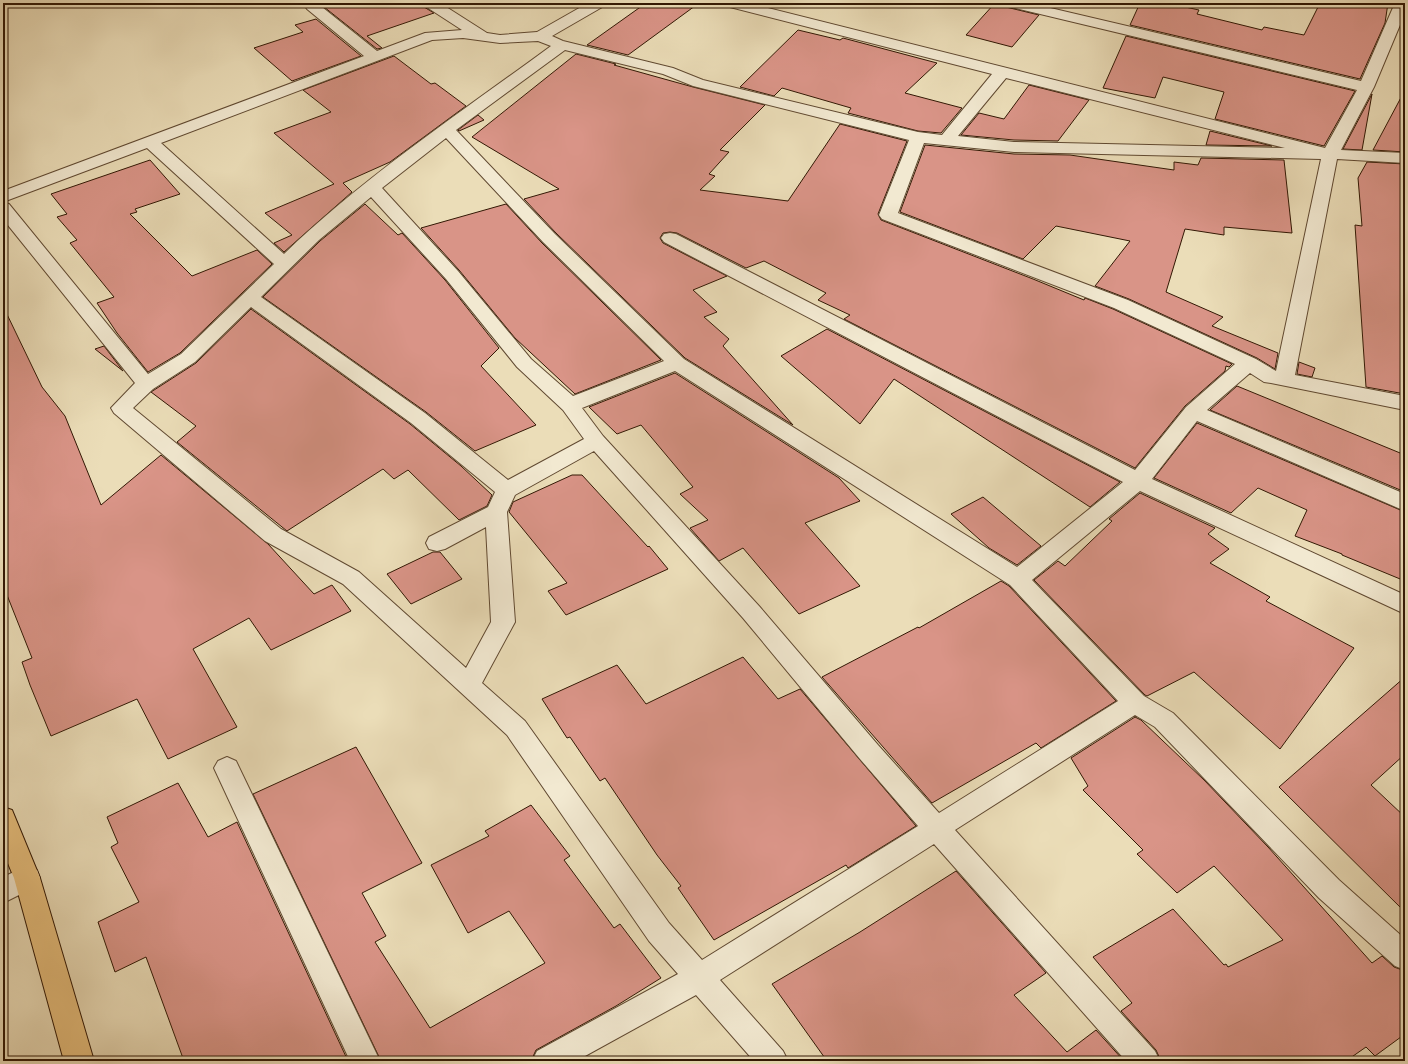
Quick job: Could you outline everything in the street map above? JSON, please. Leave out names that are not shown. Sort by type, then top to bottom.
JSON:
[{"type":"highway","points":[[3,818],[27,878],[79,1061]]},
{"type":"street","points":[[430,3],[483,37]]},
{"type":"street","points":[[3,197],[430,36],[463,34],[500,39],[540,36],[599,3]]},
{"type":"street","points":[[731,3],[1330,154]]},
{"type":"street","points":[[1011,3],[1366,87]]},
{"type":"street","points":[[1067,17],[1076,3]]},
{"type":"street","points":[[1284,380],[1330,154],[1366,87],[1402,3]]},
{"type":"street","points":[[312,6],[375,57]]},
{"type":"street","points":[[540,36],[562,45],[668,72],[698,83],[864,125],[918,137],[1014,146],[1330,154],[1405,158]]},
{"type":"street","points":[[562,45],[408,158],[372,187],[313,236],[188,358],[146,384],[121,408],[273,535],[352,578],[516,728],[659,932],[773,1061]]},
{"type":"street","points":[[946,140],[1002,72]]},
{"type":"street","points":[[447,130],[549,238],[677,363],[1018,579],[1135,703],[1164,720],[1329,889],[1405,957]]},
{"type":"street","points":[[918,137],[888,215],[1121,304],[1249,364],[1271,377],[1405,403]]},
{"type":"street","points":[[150,142],[285,265]]},
{"type":"street","points":[[372,187],[452,275],[524,363],[570,405],[596,441],[751,612],[869,752],[1145,1061]]},
{"type":"street","points":[[3,208],[146,384]]},
{"type":"street","points":[[670,238],[1138,481],[1405,604]]},
{"type":"street","points":[[251,298],[418,418],[507,490]]},
{"type":"street","points":[[570,405],[677,363]]},
{"type":"street","points":[[1018,579],[1138,481],[1193,412],[1249,364]]},
{"type":"street","points":[[1193,412],[1405,503]]},
{"type":"street","points":[[469,685],[503,622],[496,512],[507,490],[596,441]]},
{"type":"street","points":[[437,543],[496,512]]},
{"type":"street","points":[[547,1061],[699,978],[1135,703]]},
{"type":"street","points":[[227,768],[365,1061]]},
{"type":"street","points":[[3,891],[27,878]]},
{"type":"building","points":[[319,3],[422,3],[424,7],[434,13],[367,36],[382,48],[377,49]]},
{"type":"building","points":[[646,3],[699,3],[628,55],[587,45]]},
{"type":"building","points":[[995,3],[1003,3],[1006,7],[1039,15],[1012,47],[966,35]]},
{"type":"building","points":[[1140,3],[1167,3],[1199,10],[1197,14],[1262,30],[1264,27],[1304,35],[1320,3],[1388,3],[1385,23],[1360,79],[1130,25]]},
{"type":"building","points":[[316,19],[361,56],[292,81],[254,48],[303,32],[295,25]]},
{"type":"building","points":[[798,30],[840,40],[843,38],[937,63],[905,93],[962,108],[941,133],[918,131],[848,113],[851,108],[782,88],[774,96],[740,87]]},
{"type":"building","points":[[1126,36],[1355,91],[1324,146],[1215,119],[1224,92],[1163,77],[1155,98],[1103,88]]},
{"type":"building","points":[[576,54],[616,64],[614,65],[693,87],[765,105],[720,150],[729,152],[709,174],[715,176],[700,190],[788,201],[840,124],[907,141],[878,214],[881,220],[1084,300],[1085,298],[1113,309],[1232,364],[1229,367],[1226,366],[1225,371],[1185,406],[1135,468],[844,319],[850,315],[818,300],[826,293],[764,261],[746,268],[677,233],[663,233],[660,238],[663,243],[727,276],[693,290],[717,312],[704,317],[729,339],[723,346],[793,425],[685,358],[556,233],[524,199],[559,189],[472,137]]},
{"type":"building","points":[[394,56],[431,84],[435,83],[466,106],[390,162],[343,183],[352,192],[284,252],[274,243],[292,235],[265,213],[334,184],[274,133],[331,112],[303,90]]},
{"type":"building","points":[[1029,85],[1089,100],[1058,141],[1014,140],[961,135],[979,113],[1004,119]]},
{"type":"building","points":[[1405,90],[1405,152],[1373,150]]},
{"type":"building","points":[[1372,94],[1362,150],[1343,149]]},
{"type":"building","points":[[478,115],[484,120],[459,131],[458,130]]},
{"type":"building","points":[[1210,131],[1272,146],[1206,145]]},
{"type":"building","points":[[925,145],[1014,154],[1070,155],[1174,170],[1174,162],[1198,165],[1201,158],[1284,160],[1292,233],[1224,227],[1224,235],[1185,229],[1166,292],[1223,317],[1212,326],[1278,353],[1275,369],[1257,358],[1129,299],[1095,286],[1130,241],[1056,226],[1023,259],[900,212]]},
{"type":"building","points":[[150,160],[180,194],[135,209],[137,212],[130,214],[192,276],[257,250],[272,264],[180,353],[148,372],[117,333],[97,303],[114,297],[70,243],[77,240],[57,217],[67,214],[51,194]]},
{"type":"building","points":[[1367,162],[1405,164],[1405,394],[1366,387],[1355,225],[1362,226],[1358,178]]},
{"type":"building","points":[[365,204],[398,235],[402,233],[445,280],[499,348],[481,366],[536,425],[475,451],[426,412],[263,297],[320,241]]},
{"type":"building","points":[[506,204],[542,243],[661,360],[575,394],[515,338],[459,270],[421,228]]},
{"type":"building","points":[[3,306],[42,387],[65,416],[101,505],[161,455],[268,544],[314,594],[332,585],[351,611],[271,650],[249,618],[193,649],[237,727],[168,759],[137,699],[51,736],[30,685],[22,662],[32,658],[3,585]]},
{"type":"building","points":[[251,309],[410,424],[461,466],[492,495],[487,506],[459,520],[408,470],[394,479],[383,469],[287,531],[177,442],[196,426],[151,392],[196,363]]},
{"type":"building","points":[[827,329],[1120,482],[1090,507],[894,379],[860,424],[781,356]]},
{"type":"building","points":[[104,346],[123,371],[95,349]]},
{"type":"building","points":[[1299,362],[1315,368],[1312,377],[1297,374]]},
{"type":"building","points":[[675,373],[839,478],[860,501],[805,523],[860,586],[799,614],[743,548],[719,561],[690,528],[708,520],[680,494],[693,487],[641,425],[617,434],[589,407]]},
{"type":"building","points":[[1237,386],[1405,455],[1405,492],[1210,410]]},
{"type":"building","points":[[1197,423],[1405,512],[1405,581],[1295,536],[1307,510],[1258,488],[1231,513],[1154,478]]},
{"type":"building","points":[[572,475],[582,475],[648,547],[649,546],[668,569],[566,615],[548,591],[567,583],[509,512],[513,502]]},
{"type":"building","points":[[1140,493],[1215,528],[1208,534],[1229,549],[1210,563],[1270,597],[1266,601],[1354,648],[1280,749],[1194,672],[1147,696],[1145,695],[1034,580],[1058,561],[1065,566],[1112,521],[1109,519]]},
{"type":"building","points":[[983,497],[1041,546],[1017,565],[989,548],[951,514]]},
{"type":"building","points":[[433,552],[440,552],[462,579],[411,604],[387,574]]},
{"type":"building","points":[[1001,581],[1009,586],[1116,701],[1041,748],[1036,743],[932,803],[822,677],[918,627],[919,628]]},
{"type":"building","points":[[743,657],[778,699],[800,689],[916,826],[848,868],[846,865],[714,940],[678,888],[681,886],[657,855],[605,778],[600,781],[570,737],[567,738],[542,699],[617,665],[646,704]]},
{"type":"building","points":[[1405,677],[1405,754],[1371,785],[1405,817],[1405,912],[1279,787]]},
{"type":"building","points":[[1135,717],[1141,720],[1204,780],[1268,847],[1372,963],[1382,956],[1394,967],[1405,971],[1405,1034],[1375,1056],[1366,1047],[1346,1061],[1161,1061],[1156,1050],[1121,1011],[1132,1003],[1093,957],[1173,909],[1224,965],[1226,964],[1228,967],[1283,940],[1214,866],[1177,893],[1137,854],[1143,850],[1083,790],[1088,786],[1071,758]]},
{"type":"building","points":[[356,747],[422,863],[362,893],[386,936],[375,942],[430,1028],[545,963],[509,911],[468,933],[431,865],[489,836],[485,831],[531,805],[570,856],[564,860],[614,928],[620,924],[661,978],[616,1006],[536,1050],[531,1061],[381,1061],[253,794]]},
{"type":"building","points":[[178,783],[208,837],[237,822],[348,1061],[184,1061],[146,957],[115,972],[98,922],[139,902],[111,847],[118,843],[107,817]]},
{"type":"building","points":[[956,871],[1046,973],[1014,995],[1067,1052],[1096,1030],[1124,1061],[827,1061],[772,984],[860,932]]}]
